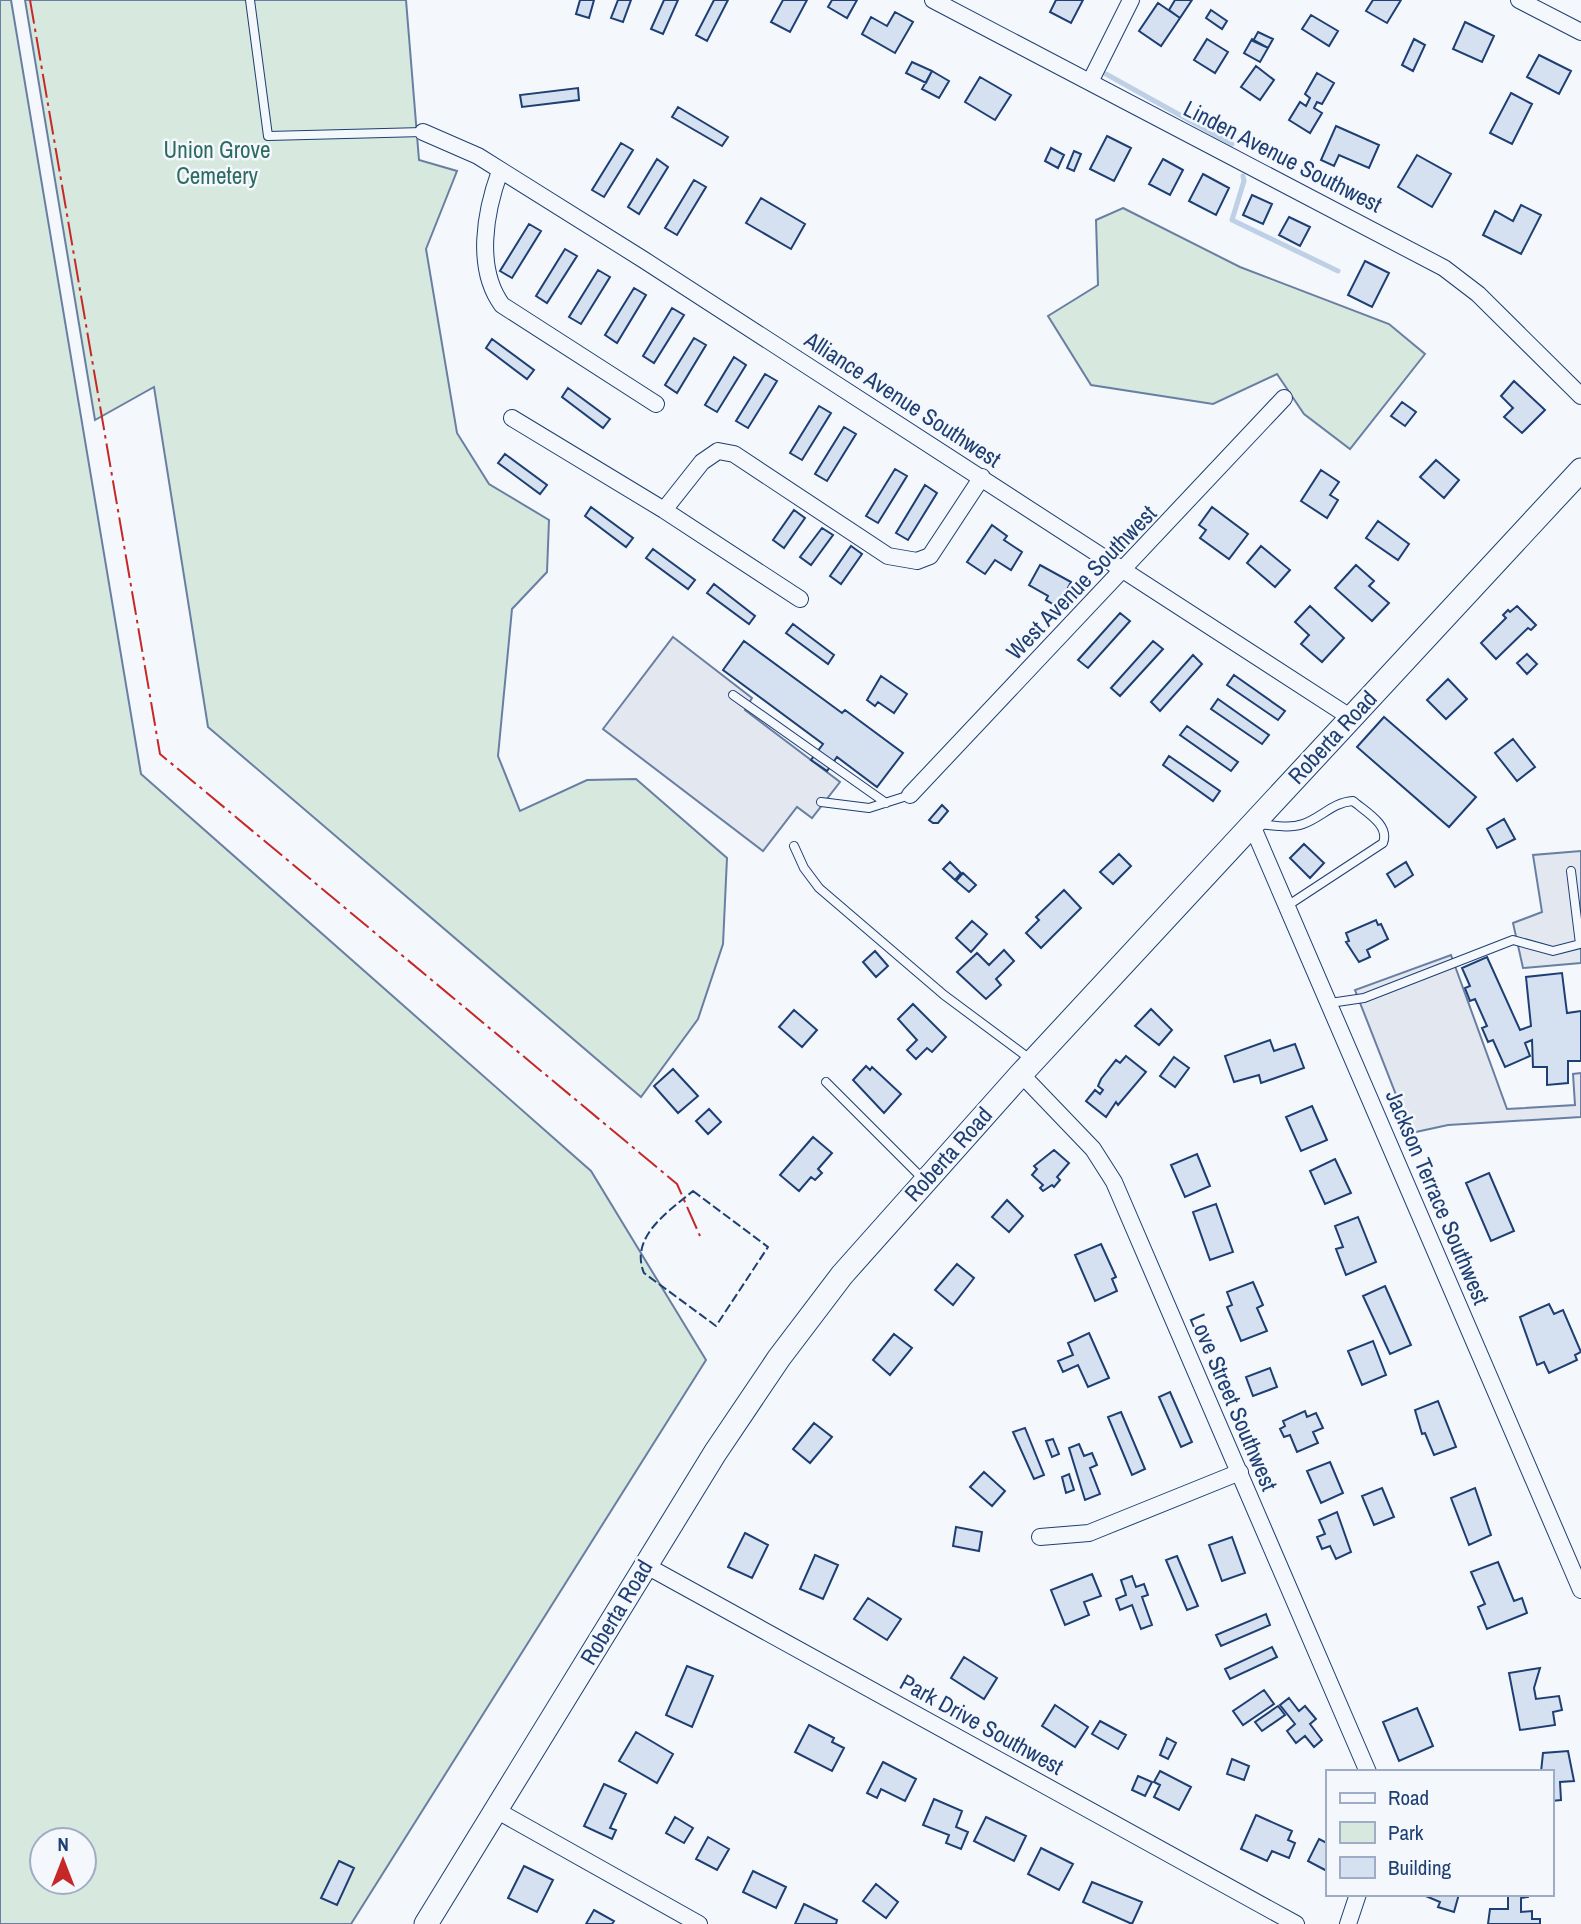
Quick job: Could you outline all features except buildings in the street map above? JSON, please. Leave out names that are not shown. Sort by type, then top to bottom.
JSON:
[{"type":"street","name":"Linden Avenue Southwest","points":[[933,0],[1444,268],[1478,294],[1581,396]]},
{"type":"street","points":[[1090,82],[1131,0]]},
{"type":"street","points":[[1520,0],[1581,32]]},
{"type":"street","name":"Alliance Avenue Southwest","points":[[423,132],[478,156],[982,477],[1350,717]]},
{"type":"street","points":[[500,172],[490,197],[486,230],[490,288],[502,305],[656,404]]},
{"type":"street","name":"West Avenue Southwest","points":[[910,795],[1284,398]]},
{"type":"street","points":[[512,418],[664,510],[800,599]]},
{"type":"street","points":[[664,510],[702,462],[718,452],[734,454],[888,556],[917,561],[930,555],[982,477]]},
{"type":"street","name":"Roberta Road","points":[[426,1924],[645,1565],[779,1358],[846,1270],[924,1180],[1251,823],[1581,470]]},
{"type":"street","name":"Jackson Terrace Southwest","points":[[1251,823],[1581,1590]]},
{"type":"street","name":"Love Street Southwest","points":[[1027,1068],[1114,1182],[1367,1770]]},
{"type":"street","points":[[1040,1536],[1088,1533],[1240,1472]]},
{"type":"street","name":"Park Drive Southwest","points":[[645,1565],[1296,1924]]},
{"type":"street","points":[[496,1811],[699,1924]]},
{"type":"street","points":[[1348,1924],[1357,1896]]},
{"type":"lane","points":[[250,0],[268,136],[423,132]]},
{"type":"lane","points":[[733,695],[886,803]]},
{"type":"lane","points":[[821,802],[869,808],[910,795]]},
{"type":"lane","points":[[1251,823],[1289,827],[1304,824],[1342,801],[1353,801],[1383,828],[1383,844],[1287,906]]},
{"type":"lane","points":[[794,846],[804,868],[819,888],[1027,1068]]},
{"type":"lane","points":[[1330,1003],[1364,998],[1513,940],[1553,951],[1580,944],[1571,872]]},
{"type":"lane","points":[[826,1082],[924,1180]]},
{"type":"green space","points":[[0,0],[11,0],[141,774],[591,1171],[706,1360],[351,1924],[0,1924]]},
{"type":"green space","name":"Union Grove Cemetery","points":[[25,0],[406,0],[419,160],[457,171],[426,249],[457,433],[489,484],[549,520],[547,572],[512,609],[498,756],[520,811],[587,780],[636,779],[727,858],[723,944],[698,1019],[641,1097],[208,727],[154,387],[95,420]]},
{"type":"green space","points":[[1123,208],[1240,267],[1389,324],[1425,354],[1350,449],[1304,414],[1277,374],[1213,404],[1091,385],[1048,316],[1098,285],[1096,220]]},
{"type":"shaded area","points":[[673,637],[752,698],[745,710],[840,782],[812,818],[797,807],[763,851],[603,729]]},
{"type":"shaded area","points":[[1581,851],[1581,963],[1523,968],[1513,923],[1542,912],[1533,855]]},
{"type":"shaded area","points":[[1451,955],[1507,1109],[1575,1105],[1573,1074],[1581,1073],[1581,1117],[1448,1125],[1411,1133],[1355,990]]},
{"type":"waterway","points":[[1106,74],[1232,144]]},
{"type":"waterway","points":[[1243,176],[1244,181],[1232,220],[1338,271]]},
{"type":"fence","points":[[693,1191],[768,1247],[716,1326],[644,1273],[641,1260],[642,1248],[654,1226],[693,1191]]},
{"type":"power","points":[[30,0],[160,754],[677,1184],[700,1236]]}]
